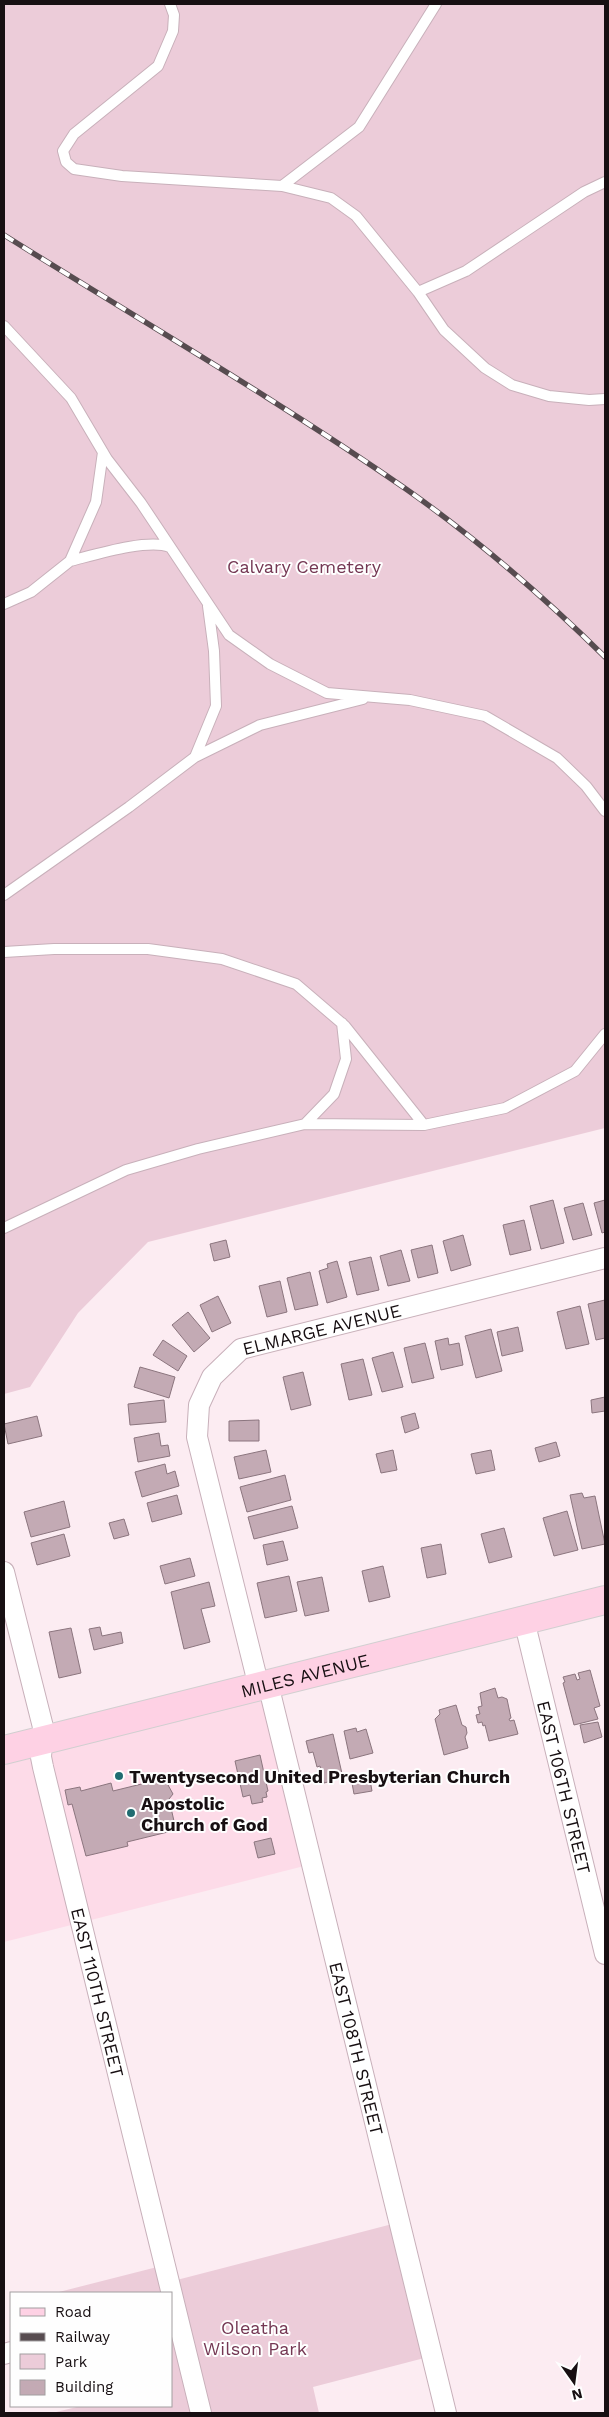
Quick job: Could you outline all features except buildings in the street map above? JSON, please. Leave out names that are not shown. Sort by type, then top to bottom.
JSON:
[{"type":"main road","name":"MILES AVENUE","points":[[4,1750],[605,1600]]},
{"type":"street","name":"ELMARGE AVENUE","points":[[263,1685],[196,1437],[199,1405],[212,1377],[241,1349],[605,1258]]},
{"type":"street","name":"EAST 110TH STREET","points":[[4,1572],[43,1727],[40,1757],[171,2292]]},
{"type":"street","name":"EAST 106TH STREET","points":[[524,1620],[605,1954]]},
{"type":"street","name":"EAST 108TH STREET","points":[[263,1685],[446,2413]]},
{"type":"street","name":"EAST 110TH STREET","points":[[172,2294],[201,2413]]},
{"type":"lane","points":[[170,4],[174,15],[173,31],[158,66],[74,134],[62,151],[66,162],[74,169],[122,176],[282,186],[331,198],[356,216],[418,292],[444,330],[485,368],[512,385],[549,396],[589,400],[605,399]]},
{"type":"lane","points":[[282,186],[359,127],[436,4]]},
{"type":"lane","points":[[418,292],[466,271],[584,192],[605,182]]},
{"type":"lane","points":[[4,326],[71,398],[103,452],[229,635],[270,664],[328,693],[410,700],[485,716],[557,758],[586,786],[605,811]]},
{"type":"lane","points":[[70,561],[96,502],[103,452]]},
{"type":"lane","points":[[4,604],[31,592],[70,561],[115,550],[162,544],[170,547]]},
{"type":"lane","points":[[195,758],[216,706],[214,651],[208,604]]},
{"type":"lane","points":[[4,895],[195,758],[260,725],[373,697]]},
{"type":"lane","points":[[4,952],[54,949],[148,949],[222,959],[296,984],[342,1023],[424,1125]]},
{"type":"lane","points":[[305,1124],[334,1094],[346,1059],[342,1023]]},
{"type":"lane","points":[[4,1228],[126,1170],[198,1149],[305,1124],[424,1125],[505,1108],[575,1071],[605,1034]]},
{"type":"shaded area","points":[[268,1684],[312,1864],[4,1942],[4,1750]]},
{"type":"green space","name":"Calvary Cemetery","points":[[4,4],[605,4],[605,1128],[148,1242],[78,1313],[30,1387],[4,1394]]},
{"type":"green space","name":"Oleatha Wilson Park","points":[[400,2222],[432,2356],[313,2387],[319,2413],[52,2413],[77,2407],[172,2407],[172,2292],[59,2292],[165,2265],[169,2282]]},
{"type":"railway","points":[[4,235],[257,391],[406,489],[509,569],[605,657]]},
{"type":"place","name":"Twentysecond United Presbyterian Church","points":[[119,1776]]},
{"type":"place","name":"Apostolic Church of God","points":[[131,1813]]}]
